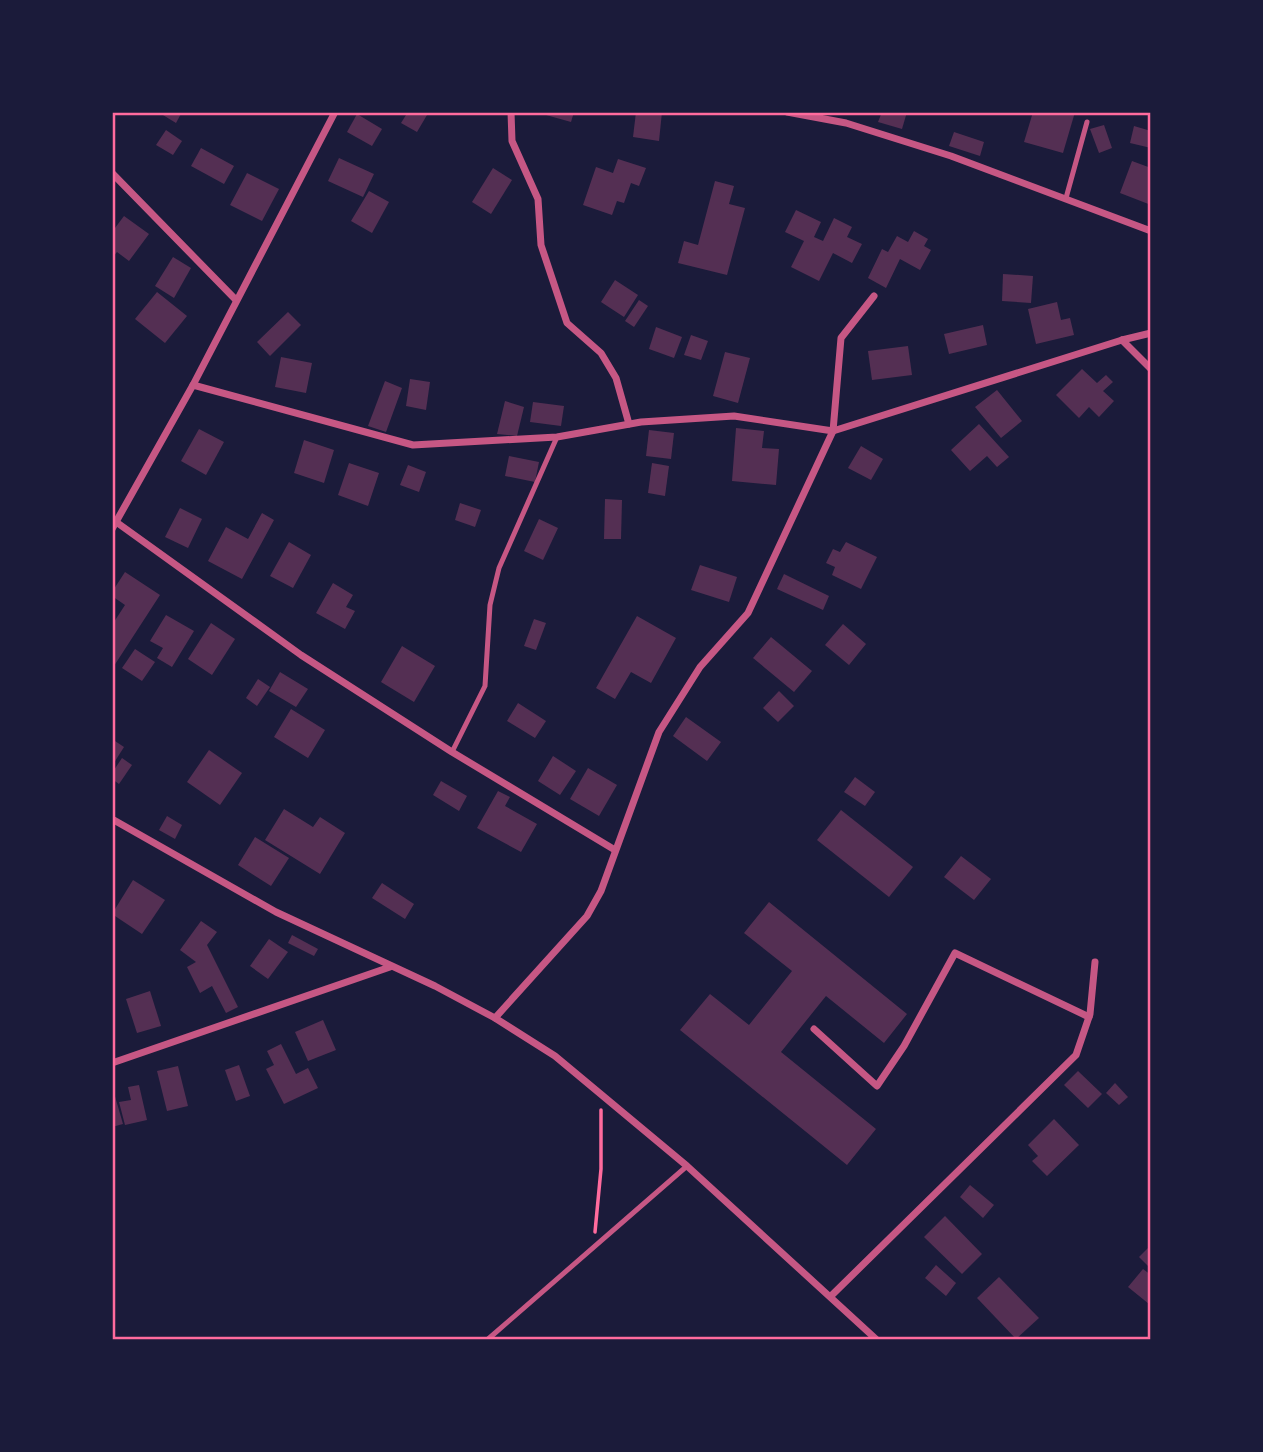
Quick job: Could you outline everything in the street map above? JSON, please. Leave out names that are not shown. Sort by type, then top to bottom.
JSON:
[{"type":"street","points":[[335,112],[193,386],[114,523],[300,655],[452,752],[615,850]]},
{"type":"street","points":[[512,112],[512,141],[538,199],[541,246],[567,323],[601,353],[616,378],[629,424]]},
{"type":"street","points":[[788,112],[846,122],[951,156],[1151,231]]},
{"type":"street","points":[[112,173],[236,300]]},
{"type":"street","points":[[495,1018],[587,916],[601,891],[659,732],[700,667],[748,613],[833,431],[841,338],[874,296]]},
{"type":"street","points":[[193,386],[413,445],[557,437],[629,424],[734,416],[833,431],[1151,333]]},
{"type":"street","points":[[1122,340],[1151,369]]},
{"type":"street","points":[[112,819],[276,912],[435,986],[495,1018],[555,1056],[687,1167],[877,1340]]},
{"type":"street","points":[[814,1029],[877,1086],[904,1046],[955,953],[1089,1017]]},
{"type":"street","points":[[831,1296],[1076,1055],[1089,1017],[1095,962]]},
{"type":"street","points":[[112,1063],[390,967]]},
{"type":"lane","points":[[1066,198],[1087,122]]},
{"type":"lane","points":[[452,752],[485,686],[490,605],[499,568],[557,437]]},
{"type":"lane","points":[[487,1340],[687,1167]]},
{"type":"path","points":[[593,1248],[601,1169],[601,1094]]},
{"type":"building","points":[[158,112],[182,112],[176,123]]},
{"type":"building","points":[[400,112],[422,112],[427,115],[417,132],[401,123],[406,115]]},
{"type":"building","points":[[547,112],[574,112],[571,122],[546,115]]},
{"type":"building","points":[[636,112],[662,112],[659,141],[633,137]]},
{"type":"building","points":[[882,112],[907,112],[902,129],[878,122]]},
{"type":"building","points":[[1033,112],[1075,112],[1063,153],[1024,142]]},
{"type":"building","points":[[357,114],[382,129],[372,146],[347,132]]},
{"type":"building","points":[[1104,125],[1112,148],[1099,153],[1090,129]]},
{"type":"building","points":[[1134,126],[1151,131],[1151,148],[1130,143]]},
{"type":"building","points":[[166,130],[182,141],[173,155],[156,145]]},
{"type":"building","points":[[954,132],[984,142],[980,156],[949,146]]},
{"type":"building","points":[[201,148],[234,166],[224,184],[191,166]]},
{"type":"building","points":[[339,158],[374,174],[363,197],[328,181]]},
{"type":"building","points":[[618,159],[646,168],[639,186],[631,183],[624,203],[617,201],[612,215],[583,205],[596,167],[613,173]]},
{"type":"building","points":[[1132,161],[1151,168],[1151,205],[1120,193]]},
{"type":"building","points":[[493,168],[512,180],[491,214],[472,202]]},
{"type":"building","points":[[247,173],[279,189],[262,221],[230,205]]},
{"type":"building","points":[[715,181],[734,186],[729,204],[745,208],[727,275],[678,263],[684,241],[698,245]]},
{"type":"building","points":[[369,191],[389,202],[372,233],[351,221]]},
{"type":"building","points":[[796,210],[821,222],[814,237],[823,241],[834,218],[852,227],[847,237],[862,244],[852,263],[833,253],[819,281],[791,267],[804,241],[785,232]]},
{"type":"building","points":[[124,216],[149,234],[129,261],[117,252],[112,258],[112,232]]},
{"type":"building","points":[[914,231],[928,239],[924,246],[931,250],[920,270],[900,259],[886,288],[868,278],[882,249],[888,252],[897,236],[908,242]]},
{"type":"building","points":[[173,257],[191,268],[174,298],[155,286]]},
{"type":"building","points":[[1003,274],[1033,276],[1031,303],[1002,301]]},
{"type":"building","points":[[615,280],[638,295],[624,317],[601,302]]},
{"type":"building","points":[[157,292],[187,316],[165,343],[135,319]]},
{"type":"building","points":[[639,300],[648,306],[634,327],[625,321]]},
{"type":"building","points":[[1057,302],[1061,320],[1070,318],[1074,335],[1036,344],[1028,309]]},
{"type":"building","points":[[288,312],[301,325],[270,356],[257,342]]},
{"type":"building","points":[[983,325],[987,345],[949,354],[944,334]]},
{"type":"building","points":[[656,327],[682,337],[674,358],[649,349]]},
{"type":"building","points":[[691,335],[708,341],[701,360],[684,355]]},
{"type":"building","points":[[908,346],[912,375],[872,380],[868,351]]},
{"type":"building","points":[[725,352],[750,358],[738,403],[713,396]]},
{"type":"building","points":[[281,357],[312,363],[306,393],[275,387]]},
{"type":"building","points":[[1082,369],[1097,383],[1106,375],[1113,382],[1103,391],[1114,401],[1099,417],[1089,407],[1079,418],[1056,395]]},
{"type":"building","points":[[410,379],[430,382],[426,410],[406,406]]},
{"type":"building","points":[[385,381],[402,388],[386,432],[368,426]]},
{"type":"building","points":[[997,390],[1022,421],[1001,438],[975,407]]},
{"type":"building","points":[[505,401],[524,407],[517,436],[497,434]]},
{"type":"building","points":[[533,402],[564,406],[561,426],[530,422]]},
{"type":"building","points":[[979,424],[1009,457],[997,467],[987,456],[970,471],[951,450]]},
{"type":"building","points":[[736,428],[764,431],[762,448],[779,449],[776,485],[732,481]]},
{"type":"building","points":[[199,429],[224,442],[206,475],[181,461]]},
{"type":"building","points":[[649,430],[674,433],[671,459],[646,456]]},
{"type":"building","points":[[304,440],[334,450],[324,483],[294,473]]},
{"type":"building","points":[[861,446],[883,459],[871,480],[848,468]]},
{"type":"building","points":[[509,456],[539,462],[535,482],[505,476]]},
{"type":"building","points":[[349,463],[379,473],[368,506],[338,495]]},
{"type":"building","points":[[652,463],[669,466],[665,496],[648,493]]},
{"type":"building","points":[[408,465],[426,472],[419,492],[400,485]]},
{"type":"building","points":[[605,499],[622,500],[621,539],[604,539]]},
{"type":"building","points":[[460,503],[481,510],[475,527],[455,520]]},
{"type":"building","points":[[180,508],[202,519],[188,548],[165,537]]},
{"type":"building","points":[[262,513],[274,520],[242,579],[208,561],[226,527],[248,539]]},
{"type":"building","points":[[539,519],[558,528],[543,560],[524,551]]},
{"type":"building","points":[[289,542],[311,555],[293,588],[270,576]]},
{"type":"building","points":[[846,542],[877,557],[861,589],[832,575],[835,567],[826,563],[833,549],[840,552]]},
{"type":"building","points":[[700,565],[737,577],[729,602],[691,590]]},
{"type":"building","points":[[125,572],[160,595],[112,669],[112,625],[125,605],[112,596],[112,592]]},
{"type":"building","points":[[784,574],[829,596],[823,610],[777,589]]},
{"type":"building","points":[[333,583],[353,595],[346,607],[355,611],[345,629],[316,613]]},
{"type":"building","points":[[166,615],[194,631],[172,667],[157,658],[163,648],[150,641]]},
{"type":"building","points":[[637,616],[676,638],[651,683],[631,672],[615,699],[596,688]]},
{"type":"building","points":[[534,619],[546,623],[536,650],[524,646]]},
{"type":"building","points":[[211,623],[235,639],[212,675],[188,659]]},
{"type":"building","points":[[843,624],[866,644],[849,665],[825,645]]},
{"type":"building","points":[[771,637],[812,671],[794,692],[753,658]]},
{"type":"building","points":[[402,646],[435,666],[414,702],[381,682]]},
{"type":"building","points":[[135,649],[155,662],[142,681],[122,668]]},
{"type":"building","points":[[280,672],[308,689],[296,707],[269,691]]},
{"type":"building","points":[[258,679],[270,687],[257,706],[246,698]]},
{"type":"building","points":[[779,691],[794,706],[778,722],[763,708]]},
{"type":"building","points":[[518,703],[546,721],[535,738],[507,721]]},
{"type":"building","points":[[291,709],[325,730],[308,758],[274,737]]},
{"type":"building","points":[[686,717],[721,742],[707,761],[673,736]]},
{"type":"building","points":[[112,739],[124,747],[112,766]]},
{"type":"building","points":[[209,750],[242,773],[220,805],[187,782]]},
{"type":"building","points":[[553,756],[576,771],[560,795],[538,781]]},
{"type":"building","points":[[122,758],[132,765],[119,784],[112,779],[112,773]]},
{"type":"building","points":[[588,768],[617,785],[599,816],[570,799]]},
{"type":"building","points":[[855,777],[875,792],[865,806],[844,792]]},
{"type":"building","points":[[441,781],[467,796],[459,811],[433,795]]},
{"type":"building","points":[[498,791],[510,797],[505,806],[537,824],[521,852],[477,828]]},
{"type":"building","points":[[284,809],[313,827],[320,817],[345,833],[320,874],[265,840]]},
{"type":"building","points":[[841,810],[913,867],[889,897],[817,840]]},
{"type":"building","points":[[167,816],[182,825],[175,839],[159,830]]},
{"type":"building","points":[[255,837],[289,858],[271,886],[238,865]]},
{"type":"building","points":[[961,856],[991,879],[974,900],[944,877]]},
{"type":"building","points":[[133,880],[165,900],[142,934],[112,914]]},
{"type":"building","points":[[382,883],[414,904],[405,919],[372,898]]},
{"type":"building","points":[[769,902],[907,1014],[884,1043],[826,996],[781,1052],[876,1129],[847,1165],[680,1030],[710,994],[749,1025],[792,971],[744,933]]},
{"type":"building","points":[[201,921],[217,932],[207,945],[238,1007],[226,1013],[212,986],[200,993],[187,967],[196,962],[180,950]]},
{"type":"building","points":[[292,935],[318,949],[314,956],[288,943]]},
{"type":"building","points":[[269,939],[288,952],[268,979],[250,966]]},
{"type":"building","points":[[150,991],[161,1026],[137,1033],[126,999]]},
{"type":"building","points":[[323,1020],[336,1050],[308,1061],[295,1032]]},
{"type":"building","points":[[281,1044],[296,1074],[308,1068],[318,1088],[284,1104],[266,1069],[274,1065],[267,1051]]},
{"type":"building","points":[[239,1065],[250,1096],[236,1101],[225,1070]]},
{"type":"building","points":[[178,1066],[188,1106],[167,1111],[157,1071]]},
{"type":"building","points":[[1078,1071],[1102,1094],[1088,1108],[1064,1085]]},
{"type":"building","points":[[1115,1083],[1128,1097],[1119,1105],[1106,1093]]},
{"type":"building","points":[[139,1085],[147,1120],[125,1125],[119,1102],[131,1100],[128,1087]]},
{"type":"building","points":[[112,1086],[123,1124],[112,1127]]},
{"type":"building","points":[[1054,1119],[1079,1145],[1047,1176],[1032,1161],[1038,1156],[1028,1145]]},
{"type":"building","points":[[970,1185],[994,1205],[983,1218],[960,1197]]},
{"type":"building","points":[[945,1216],[982,1254],[962,1274],[924,1237]]},
{"type":"building","points":[[1151,1245],[1151,1269],[1139,1257]]},
{"type":"building","points":[[936,1265],[956,1283],[946,1296],[925,1278]]},
{"type":"building","points":[[1143,1269],[1151,1275],[1149,1304],[1128,1287]]},
{"type":"building","points":[[999,1277],[1039,1318],[1016,1339],[977,1298]]}]
